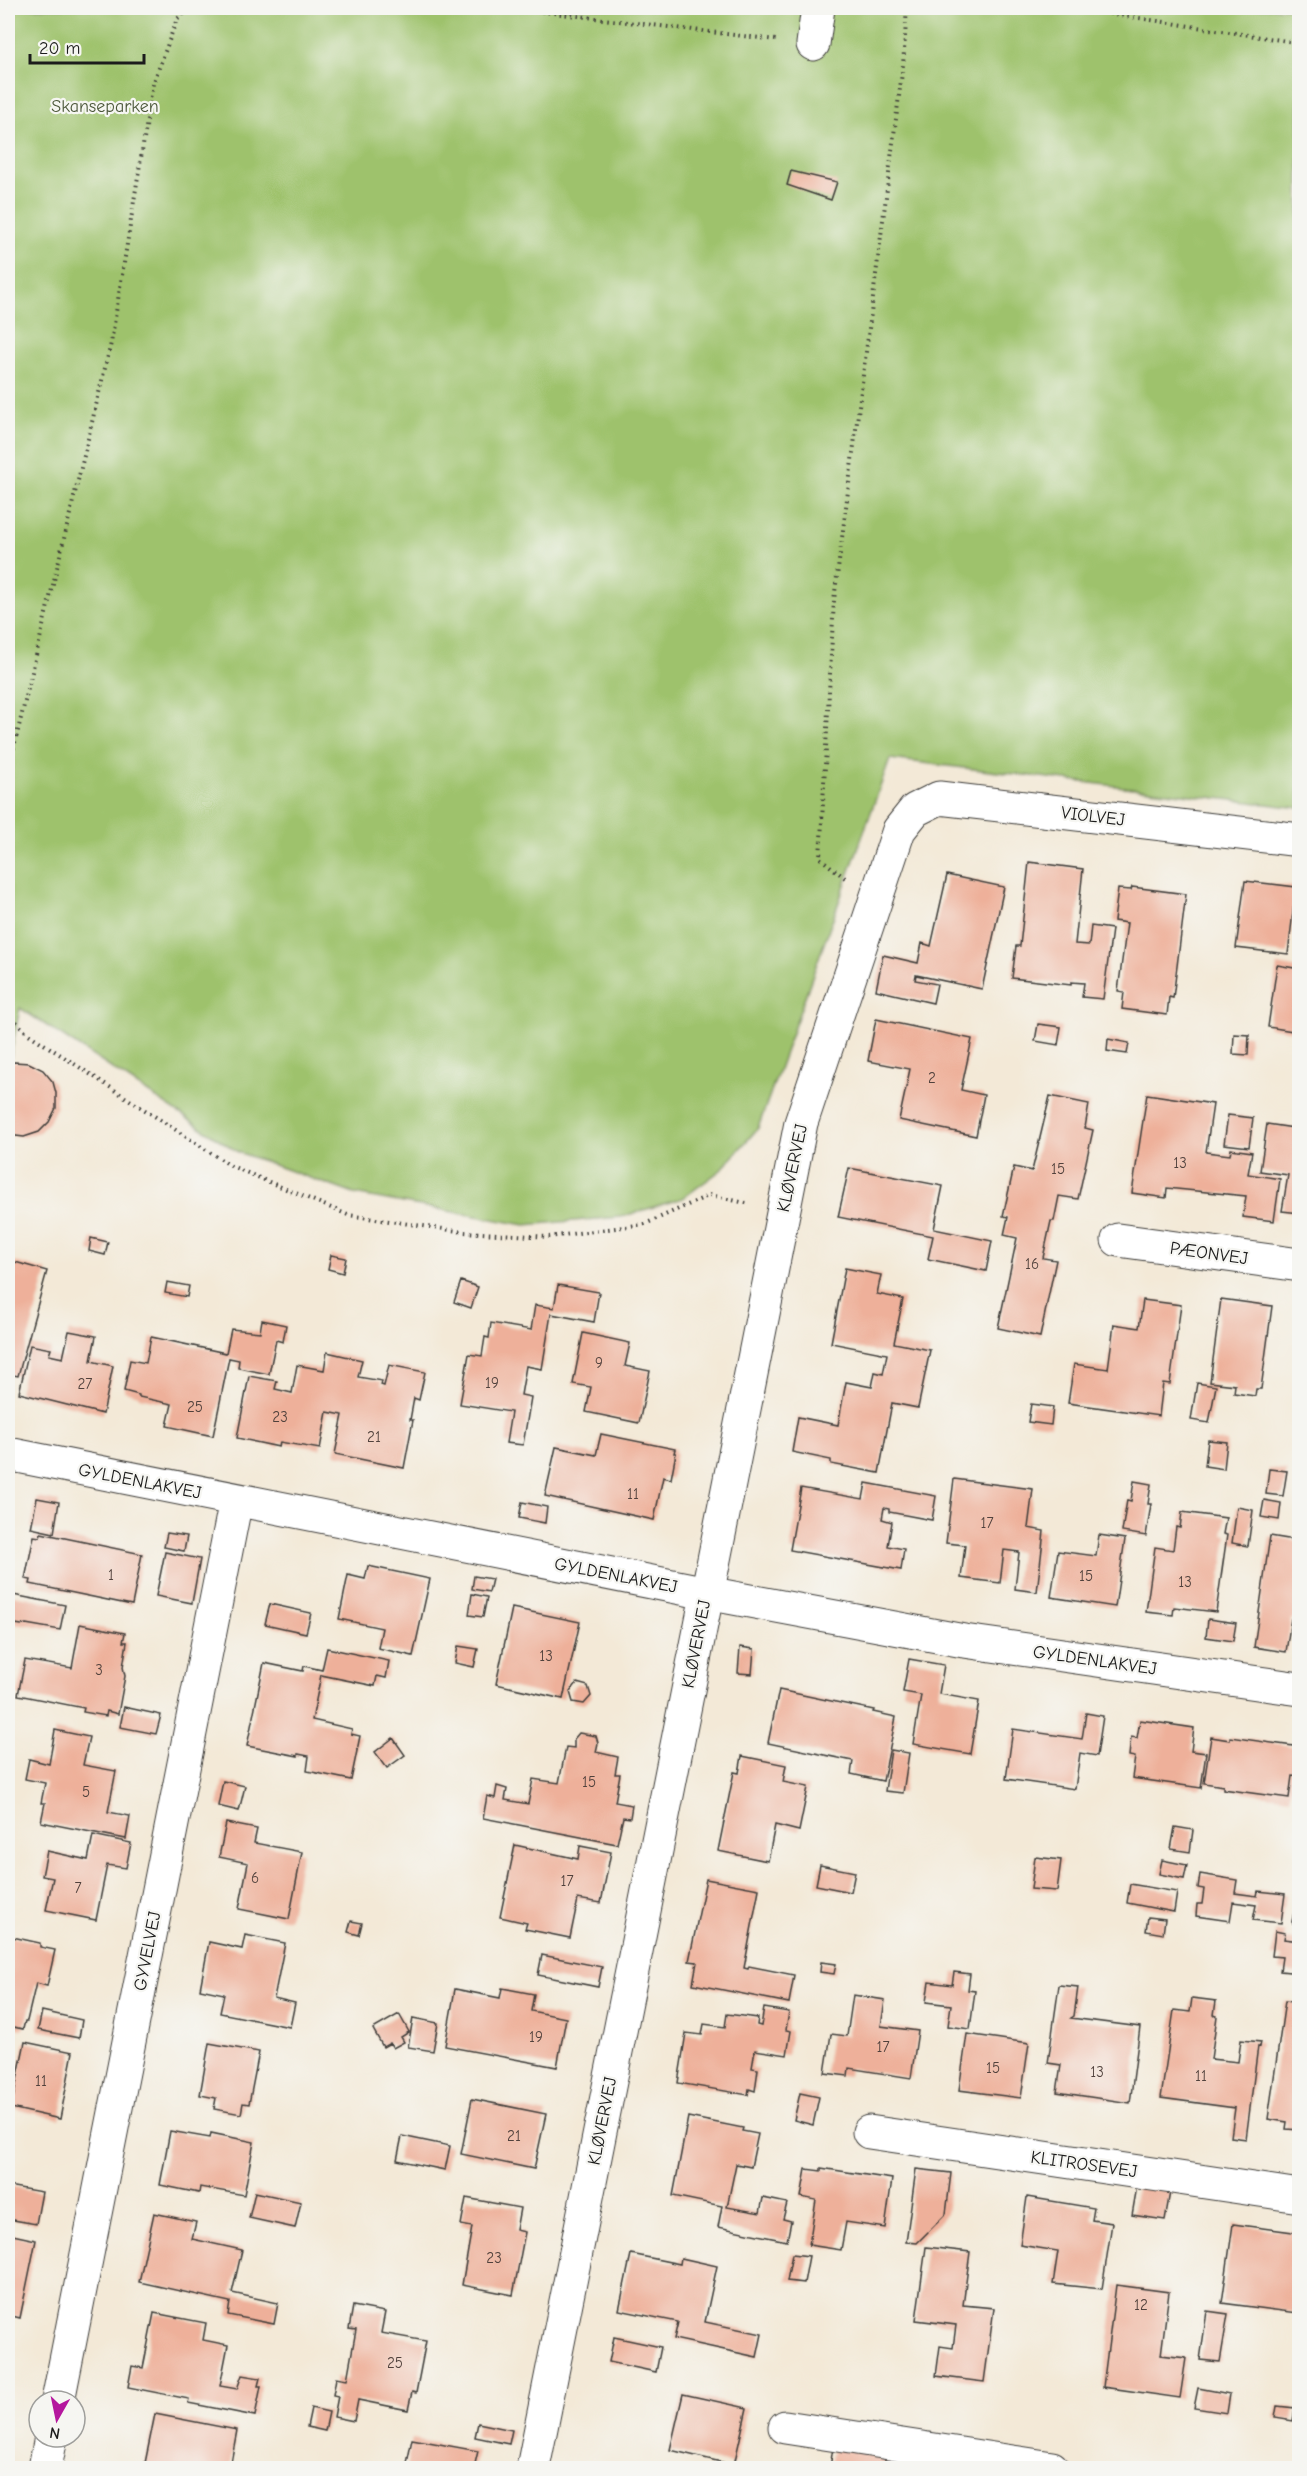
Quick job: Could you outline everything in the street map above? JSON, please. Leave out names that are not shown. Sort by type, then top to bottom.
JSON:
[{"type":"street","points":[[813,44],[818,8]]},
{"type":"street","name":"VIOLVEJ","points":[[899,830],[915,810],[939,798],[1299,840]]},
{"type":"street","name":"KLØVERVEJ","points":[[533,2469],[801,1123],[899,830]]},
{"type":"street","name":"PÆONVEJ","points":[[1118,1240],[1299,1265]]},
{"type":"street","name":"GYLDENLAKVEJ","points":[[8,1454],[706,1593],[964,1641],[1299,1689]]},
{"type":"street","name":"GYVELVEJ","points":[[60,2389],[236,1500]]},
{"type":"street","name":"KLITROSEVEJ","points":[[869,2132],[1299,2196]]},
{"type":"street","points":[[785,2427],[1052,2469]]},
{"type":"street","points":[[45,2469],[49,2449]]},
{"type":"path","points":[[8,772],[111,343],[153,84],[177,19],[191,8]]},
{"type":"path","points":[[512,8],[813,44]]},
{"type":"path","points":[[875,903],[820,858],[834,600],[903,65],[908,8]]},
{"type":"path","points":[[1074,8],[1299,43]]},
{"type":"path","points":[[8,1013],[27,1033],[231,1166],[348,1215],[464,1232],[549,1237],[645,1224],[710,1195],[783,1212]]},
{"type":"green space","name":"Skanseparken","points":[[8,8],[1299,8],[1299,808],[890,759],[758,1128],[721,1170],[683,1198],[621,1217],[525,1225],[354,1194],[238,1152],[20,1008],[8,1069]]},
{"type":"building","points":[[791,171],[837,182],[831,200],[787,185]]},
{"type":"building","points":[[1029,862],[1083,869],[1075,944],[1089,945],[1091,926],[1112,929],[1103,999],[1082,997],[1084,983],[1071,982],[1071,985],[1012,978],[1016,946],[1020,946]]},
{"type":"building","points":[[947,875],[1004,887],[982,989],[916,975],[915,980],[937,984],[933,1003],[876,990],[883,955],[918,963],[922,943],[931,946]]},
{"type":"building","points":[[1245,881],[1296,887],[1288,954],[1236,948]]},
{"type":"building","points":[[1132,887],[1186,894],[1173,998],[1169,997],[1167,1015],[1122,1009],[1124,992],[1118,991],[1127,923],[1114,921],[1118,889],[1131,890]]},
{"type":"building","points":[[1277,965],[1300,969],[1299,1032],[1268,1027]]},
{"type":"building","points":[[876,1019],[972,1039],[961,1090],[984,1095],[976,1136],[899,1120],[910,1069],[868,1061]]},
{"type":"building","points":[[1038,1024],[1061,1027],[1058,1045],[1035,1041]]},
{"type":"building","points":[[1234,1034],[1249,1035],[1248,1055],[1233,1054]]},
{"type":"building","points":[[1108,1039],[1129,1043],[1127,1054],[1107,1051]]},
{"type":"building","points":[[29,1063],[43,1070],[53,1082],[56,1093],[56,1108],[49,1122],[39,1132],[24,1137],[8,1135],[8,1064]]},
{"type":"building","points":[[1147,1094],[1213,1104],[1206,1152],[1230,1155],[1231,1149],[1252,1152],[1248,1174],[1280,1179],[1274,1221],[1243,1217],[1246,1196],[1167,1188],[1166,1198],[1132,1193]]},
{"type":"building","points":[[1050,1096],[1089,1104],[1085,1128],[1093,1130],[1078,1199],[1059,1196],[1054,1221],[1051,1221],[1043,1258],[1056,1260],[1040,1337],[998,1328],[1017,1238],[1004,1235],[1008,1217],[1003,1216],[1014,1167],[1032,1171]]},
{"type":"building","points":[[1228,1115],[1253,1118],[1249,1147],[1224,1144]]},
{"type":"building","points":[[1267,1124],[1300,1129],[1300,1213],[1282,1211],[1288,1175],[1260,1171]]},
{"type":"building","points":[[849,1168],[943,1186],[934,1229],[992,1241],[986,1271],[928,1259],[933,1236],[838,1217]]},
{"type":"building","points":[[91,1238],[108,1242],[105,1255],[89,1251]]},
{"type":"building","points":[[331,1255],[346,1258],[343,1273],[328,1269]]},
{"type":"building","points":[[8,1260],[47,1271],[18,1376],[8,1374]]},
{"type":"building","points":[[845,1268],[881,1275],[877,1294],[903,1299],[894,1343],[930,1350],[918,1408],[892,1403],[879,1473],[831,1464],[831,1460],[792,1452],[798,1417],[838,1425],[846,1382],[872,1387],[875,1372],[883,1374],[887,1354],[831,1343]]},
{"type":"building","points":[[461,1281],[478,1287],[471,1308],[454,1302]]},
{"type":"building","points":[[167,1282],[189,1286],[187,1297],[165,1293]]},
{"type":"building","points":[[558,1285],[599,1292],[594,1322],[551,1314],[542,1369],[526,1366],[521,1395],[531,1397],[523,1445],[506,1443],[511,1412],[460,1404],[469,1354],[482,1356],[485,1337],[489,1338],[491,1323],[531,1330],[535,1305],[554,1308]]},
{"type":"building","points":[[1221,1299],[1272,1306],[1261,1389],[1256,1389],[1255,1396],[1234,1393],[1235,1385],[1210,1382]]},
{"type":"building","points":[[1143,1300],[1181,1305],[1170,1384],[1163,1383],[1159,1416],[1068,1403],[1074,1364],[1108,1369],[1114,1324],[1139,1328]]},
{"type":"building","points":[[262,1320],[286,1325],[283,1342],[276,1340],[269,1374],[238,1368],[239,1360],[229,1358],[213,1436],[167,1426],[172,1404],[139,1397],[139,1395],[124,1391],[130,1360],[146,1363],[151,1337],[226,1353],[231,1329],[260,1332]]},
{"type":"building","points":[[69,1331],[96,1336],[91,1361],[113,1366],[103,1414],[19,1393],[30,1345],[51,1349],[49,1355],[63,1358]]},
{"type":"building","points":[[583,1333],[630,1343],[625,1366],[650,1371],[639,1423],[586,1412],[591,1387],[573,1384]]},
{"type":"building","points":[[327,1352],[362,1360],[358,1377],[382,1381],[381,1385],[384,1386],[389,1365],[425,1372],[419,1400],[414,1398],[410,1420],[413,1420],[404,1468],[335,1454],[343,1415],[327,1412],[320,1449],[280,1442],[279,1447],[237,1438],[249,1376],[277,1381],[275,1389],[292,1393],[297,1365],[324,1370]]},
{"type":"building","points":[[1197,1383],[1216,1386],[1209,1423],[1191,1420]]},
{"type":"building","points":[[1031,1404],[1053,1407],[1051,1425],[1028,1422]]},
{"type":"building","points":[[601,1434],[675,1449],[671,1479],[663,1477],[654,1520],[545,1496],[556,1447],[596,1455]]},
{"type":"building","points":[[1208,1440],[1227,1442],[1224,1469],[1205,1466]]},
{"type":"building","points":[[1269,1469],[1287,1471],[1283,1496],[1266,1494]]},
{"type":"building","points":[[954,1479],[1033,1489],[1028,1528],[1044,1531],[1037,1592],[1015,1589],[1019,1552],[1004,1550],[1000,1583],[961,1578],[965,1545],[946,1543]]},
{"type":"building","points":[[1134,1481],[1151,1484],[1148,1504],[1151,1504],[1146,1536],[1122,1532],[1127,1500],[1131,1501]]},
{"type":"building","points":[[866,1483],[936,1496],[932,1520],[889,1512],[889,1509],[884,1508],[882,1519],[892,1522],[888,1546],[904,1549],[901,1570],[790,1550],[801,1488],[863,1499]]},
{"type":"building","points":[[37,1498],[59,1502],[54,1533],[31,1528]]},
{"type":"building","points":[[1264,1500],[1281,1503],[1279,1520],[1261,1517]]},
{"type":"building","points":[[522,1502],[547,1507],[545,1523],[519,1518]]},
{"type":"building","points":[[1237,1507],[1253,1510],[1248,1546],[1232,1543]]},
{"type":"building","points":[[1182,1512],[1226,1518],[1223,1534],[1227,1535],[1216,1612],[1174,1607],[1173,1615],[1146,1612],[1155,1547],[1173,1550],[1176,1527],[1180,1528]]},
{"type":"building","points":[[41,1533],[142,1554],[132,1605],[30,1584],[31,1580],[25,1579],[34,1536],[40,1537]]},
{"type":"building","points":[[167,1533],[187,1536],[184,1551],[164,1547]]},
{"type":"building","points":[[1099,1535],[1125,1539],[1115,1607],[1051,1597],[1058,1551],[1096,1556]]},
{"type":"building","points":[[1270,1536],[1300,1541],[1300,1620],[1291,1619],[1286,1652],[1254,1647]]},
{"type":"building","points":[[165,1552],[200,1559],[192,1603],[156,1596]]},
{"type":"building","points":[[368,1566],[430,1579],[413,1656],[378,1648],[382,1628],[339,1619],[348,1575],[365,1579]]},
{"type":"building","points":[[474,1576],[492,1579],[489,1592],[472,1589]]},
{"type":"building","points":[[8,1594],[65,1605],[60,1630],[8,1623]]},
{"type":"building","points":[[472,1594],[487,1597],[483,1617],[469,1615]]},
{"type":"building","points":[[270,1604],[311,1613],[306,1633],[265,1624]]},
{"type":"building","points":[[512,1608],[580,1622],[563,1699],[496,1684]]},
{"type":"building","points":[[1208,1619],[1236,1623],[1233,1641],[1206,1637]]},
{"type":"building","points":[[80,1624],[125,1633],[123,1642],[127,1642],[123,1667],[125,1676],[118,1714],[107,1711],[106,1716],[83,1712],[84,1708],[18,1695],[25,1660],[72,1668]]},
{"type":"building","points":[[458,1646],[478,1649],[474,1667],[455,1663]]},
{"type":"building","points":[[740,1647],[754,1649],[752,1674],[738,1673]]},
{"type":"building","points":[[327,1648],[389,1661],[386,1678],[377,1676],[375,1686],[321,1675],[312,1720],[352,1729],[351,1734],[360,1736],[351,1780],[307,1771],[309,1756],[247,1746],[264,1663],[303,1671],[304,1666],[322,1670]]},
{"type":"building","points":[[909,1659],[944,1665],[939,1694],[979,1701],[970,1754],[913,1744],[921,1695],[903,1692]]},
{"type":"building","points":[[577,1683],[588,1686],[591,1696],[584,1704],[573,1702],[570,1692]]},
{"type":"building","points":[[779,1690],[874,1710],[873,1712],[896,1717],[883,1781],[851,1774],[853,1761],[768,1743]]},
{"type":"building","points":[[124,1707],[161,1715],[156,1734],[120,1727]]},
{"type":"building","points":[[1086,1713],[1103,1716],[1097,1756],[1080,1753],[1075,1789],[1006,1779],[1013,1729],[1082,1739]]},
{"type":"building","points":[[1140,1720],[1194,1728],[1191,1751],[1206,1753],[1201,1788],[1132,1778],[1135,1757],[1129,1756],[1131,1737],[1137,1738]]},
{"type":"building","points":[[55,1730],[89,1737],[83,1765],[116,1771],[108,1812],[130,1816],[126,1839],[41,1822],[45,1803],[41,1803],[45,1783],[25,1779],[29,1759],[49,1764]]},
{"type":"building","points":[[579,1733],[596,1736],[598,1743],[596,1752],[618,1757],[615,1774],[620,1774],[615,1802],[632,1805],[630,1818],[623,1817],[617,1844],[483,1818],[487,1796],[495,1798],[497,1786],[507,1789],[505,1800],[528,1804],[533,1779],[559,1783],[566,1747],[574,1748],[574,1739]]},
{"type":"building","points":[[1211,1737],[1230,1740],[1230,1737],[1300,1747],[1300,1777],[1292,1776],[1289,1798],[1223,1789],[1223,1786],[1204,1783]]},
{"type":"building","points":[[393,1738],[405,1755],[387,1768],[375,1752]]},
{"type":"building","points":[[891,1750],[909,1753],[903,1793],[885,1791]]},
{"type":"building","points":[[742,1756],[786,1765],[783,1782],[808,1787],[799,1831],[775,1825],[768,1861],[718,1851],[734,1772],[739,1773]]},
{"type":"building","points":[[223,1781],[245,1786],[239,1811],[218,1806]]},
{"type":"building","points":[[226,1823],[257,1829],[254,1843],[302,1852],[289,1919],[239,1909],[248,1863],[219,1857]]},
{"type":"building","points":[[1175,1827],[1193,1830],[1190,1852],[1171,1849]]},
{"type":"building","points":[[93,1835],[131,1843],[126,1868],[107,1865],[96,1920],[46,1910],[53,1878],[42,1876],[47,1851],[88,1860]]},
{"type":"building","points":[[515,1845],[578,1859],[580,1846],[611,1852],[601,1903],[578,1899],[570,1938],[525,1929],[527,1923],[500,1917]]},
{"type":"building","points":[[1035,1857],[1061,1860],[1057,1891],[1031,1889]]},
{"type":"building","points":[[1162,1860],[1187,1865],[1184,1879],[1159,1874]]},
{"type":"building","points":[[820,1865],[855,1872],[851,1892],[816,1885]]},
{"type":"building","points":[[1200,1874],[1237,1880],[1235,1893],[1257,1896],[1258,1891],[1285,1894],[1281,1923],[1253,1920],[1256,1905],[1233,1902],[1230,1921],[1196,1916],[1197,1904],[1202,1904],[1204,1889],[1198,1888]]},
{"type":"building","points":[[706,1879],[759,1889],[744,1968],[748,1969],[749,1966],[794,1975],[789,2003],[693,1984],[697,1962],[689,1961]]},
{"type":"building","points":[[1130,1884],[1177,1892],[1174,1912],[1127,1903]]},
{"type":"building","points":[[1300,1908],[1300,1931],[1292,1922],[1294,1912]]},
{"type":"building","points":[[1148,1917],[1165,1919],[1163,1934],[1146,1931]]},
{"type":"building","points":[[351,1921],[362,1923],[359,1935],[348,1932]]},
{"type":"building","points":[[1275,1931],[1285,1933],[1284,1939],[1300,1941],[1300,1973],[1280,1971],[1282,1957],[1272,1956]]},
{"type":"building","points":[[245,1935],[285,1943],[274,1998],[295,2003],[290,2027],[220,2013],[224,1994],[200,1989],[209,1942],[242,1949]]},
{"type":"building","points":[[8,1936],[40,1943],[40,1947],[55,1950],[47,1986],[36,1983],[23,2029],[8,2026]]},
{"type":"building","points":[[542,1955],[602,1967],[598,1987],[538,1975]]},
{"type":"building","points":[[821,1962],[836,1964],[834,1974],[820,1972]]},
{"type":"building","points":[[954,1972],[970,1974],[968,1990],[975,1991],[970,2029],[948,2026],[951,2005],[926,2002],[929,1982],[952,1985]]},
{"type":"building","points":[[1059,1985],[1078,1987],[1074,2016],[1071,2018],[1140,2027],[1130,2103],[1057,2092],[1061,2065],[1048,2063]]},
{"type":"building","points":[[502,1988],[534,1994],[531,2011],[566,2018],[557,2067],[445,2046],[455,1989],[500,1998]]},
{"type":"building","points":[[853,1995],[885,2000],[881,2026],[918,2031],[911,2078],[849,2068],[848,2076],[825,2073],[831,2034],[847,2036]]},
{"type":"building","points":[[1192,1998],[1216,2001],[1214,2015],[1217,2016],[1211,2059],[1238,2062],[1241,2040],[1261,2042],[1260,2047],[1258,2046],[1246,2139],[1231,2137],[1235,2108],[1161,2098],[1174,2010],[1190,2012]]},
{"type":"building","points":[[1285,2001],[1300,2003],[1300,2130],[1286,2129],[1287,2122],[1268,2119]]},
{"type":"building","points":[[764,2008],[789,2012],[786,2030],[791,2031],[787,2055],[755,2050],[752,2068],[758,2069],[755,2091],[749,2089],[748,2095],[678,2083],[686,2033],[702,2035],[704,2024],[725,2027],[727,2014],[758,2018],[757,2025],[761,2026]]},
{"type":"building","points":[[42,2011],[82,2020],[79,2038],[38,2030]]},
{"type":"building","points":[[399,2014],[409,2032],[401,2037],[404,2042],[393,2048],[390,2043],[383,2047],[373,2029]]},
{"type":"building","points":[[413,2018],[438,2023],[433,2051],[408,2047]]},
{"type":"building","points":[[967,2034],[1029,2043],[1021,2098],[959,2090]]},
{"type":"building","points":[[25,2042],[73,2052],[60,2119],[11,2108]]},
{"type":"building","points":[[209,2043],[259,2052],[249,2104],[243,2103],[241,2114],[214,2109],[216,2098],[200,2095]]},
{"type":"building","points":[[800,2093],[819,2097],[813,2125],[794,2120]]},
{"type":"building","points":[[472,2099],[546,2114],[534,2169],[461,2154]]},
{"type":"building","points":[[688,2117],[743,2128],[742,2131],[758,2134],[751,2167],[736,2164],[727,2207],[760,2213],[763,2198],[787,2203],[783,2219],[791,2221],[787,2241],[718,2227],[722,2206],[673,2196]]},
{"type":"building","points":[[170,2131],[210,2138],[211,2133],[254,2142],[244,2195],[200,2187],[199,2193],[160,2185]]},
{"type":"building","points":[[402,2136],[450,2146],[445,2170],[397,2160]]},
{"type":"building","points":[[821,2168],[892,2179],[885,2228],[846,2222],[841,2250],[809,2245],[816,2200],[801,2197],[806,2169],[821,2171]]},
{"type":"building","points":[[916,2169],[951,2173],[946,2214],[917,2243],[906,2242]]},
{"type":"building","points":[[8,2186],[42,2192],[36,2224],[8,2219]]},
{"type":"building","points":[[1137,2186],[1170,2192],[1165,2220],[1132,2215]]},
{"type":"building","points":[[255,2192],[301,2202],[295,2228],[249,2218]]},
{"type":"building","points":[[1027,2197],[1094,2208],[1092,2220],[1112,2223],[1102,2289],[1053,2284],[1058,2251],[1020,2245]]},
{"type":"building","points":[[466,2198],[520,2208],[516,2230],[525,2232],[513,2295],[462,2285],[472,2227],[461,2225]]},
{"type":"building","points":[[154,2213],[196,2222],[192,2239],[242,2250],[232,2293],[278,2303],[274,2324],[228,2315],[230,2302],[139,2282]]},
{"type":"building","points":[[1233,2224],[1300,2233],[1298,2313],[1222,2303]]},
{"type":"building","points":[[8,2234],[36,2240],[20,2318],[8,2315]]},
{"type":"building","points":[[926,2247],[970,2252],[963,2305],[994,2308],[984,2382],[936,2376],[940,2346],[953,2348],[956,2325],[916,2320]]},
{"type":"building","points":[[631,2254],[680,2264],[681,2258],[717,2266],[705,2322],[762,2334],[757,2357],[674,2339],[678,2322],[619,2310]]},
{"type":"building","points":[[792,2254],[809,2256],[804,2283],[787,2281]]},
{"type":"building","points":[[1116,2285],[1169,2292],[1161,2355],[1186,2358],[1180,2398],[1103,2387]]},
{"type":"building","points":[[353,2306],[385,2312],[381,2333],[426,2341],[416,2393],[412,2392],[408,2410],[358,2400],[354,2421],[334,2417],[338,2396],[333,2395],[336,2378],[347,2380],[356,2330],[349,2329]]},
{"type":"building","points":[[1207,2311],[1228,2314],[1220,2362],[1200,2360]]},
{"type":"building","points":[[154,2313],[206,2323],[203,2340],[228,2345],[220,2386],[237,2389],[242,2375],[260,2378],[258,2386],[261,2386],[255,2416],[188,2403],[189,2399],[128,2387],[132,2366],[143,2368]]},
{"type":"building","points":[[614,2337],[661,2347],[656,2372],[609,2362]]},
{"type":"building","points":[[1198,2388],[1230,2394],[1227,2413],[1194,2408]]},
{"type":"building","points":[[683,2394],[747,2408],[734,2465],[670,2450]]},
{"type":"building","points":[[1277,2406],[1295,2408],[1293,2421],[1275,2418]]},
{"type":"building","points":[[311,2408],[329,2412],[325,2431],[307,2427]]},
{"type":"building","points":[[155,2414],[237,2430],[230,2468],[144,2468]]},
{"type":"building","points":[[478,2423],[512,2430],[509,2444],[475,2437]]},
{"type":"building","points":[[412,2439],[478,2451],[474,2468],[406,2468]]},
{"type":"building","points":[[833,2447],[972,2468],[830,2468]]}]
